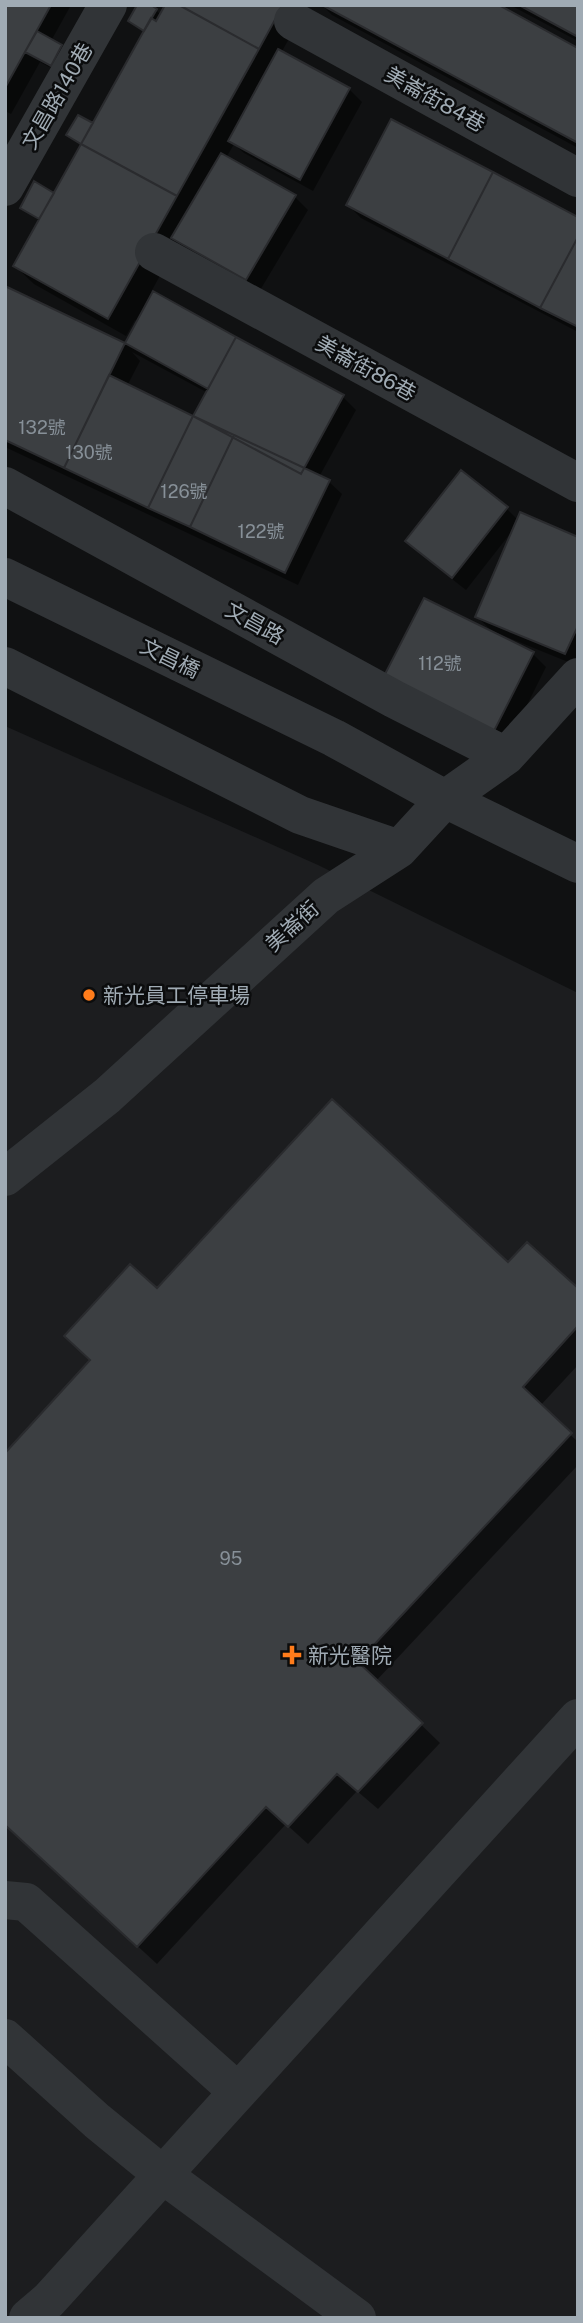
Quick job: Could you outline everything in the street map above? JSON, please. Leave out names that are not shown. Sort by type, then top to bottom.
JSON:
[{"type":"street","name":"文昌路140巷","points":[[5,187],[108,5]]},
{"type":"street","name":"美崙街84巷","points":[[293,21],[578,178]]},
{"type":"street","name":"美崙街86巷","points":[[154,252],[578,483]]},
{"type":"street","name":"文昌路","points":[[5,486],[394,699],[506,756]]},
{"type":"street","name":"文昌橋","points":[[5,577],[334,738],[445,799]]},
{"type":"street","points":[[5,666],[300,816],[399,849]]},
{"type":"street","name":"美崙街","points":[[5,1177],[107,1096],[326,896],[399,849],[445,799],[506,756],[578,677]]},
{"type":"street","points":[[445,799],[578,864]]},
{"type":"street","points":[[28,2318],[50,2300],[578,1718]]},
{"type":"street","points":[[5,1900],[26,1902],[237,2091]]},
{"type":"street","points":[[5,2038],[97,2121],[163,2175],[357,2318]]},
{"type":"shaded area","name":"新光醫院","points":[[5,726],[318,865],[578,993],[578,2318],[5,2318]]},
{"type":"building","points":[[5,5],[51,5],[5,88]]},
{"type":"building","points":[[137,5],[151,5],[157,9],[144,31],[128,21]]},
{"type":"building","points":[[165,5],[179,5],[259,49],[177,196],[81,144],[151,18],[156,21]]},
{"type":"building","points":[[179,5],[283,5],[259,49]]},
{"type":"building","points":[[322,5],[499,5],[578,48],[578,143]]},
{"type":"building","points":[[519,5],[578,5],[578,37]]},
{"type":"building","points":[[37,31],[62,45],[51,66],[25,52]]},
{"type":"building","points":[[278,49],[350,88],[300,180],[228,141]]},
{"type":"building","points":[[78,115],[93,123],[81,144],[66,135]]},
{"type":"building","points":[[391,119],[493,172],[448,259],[346,205]]},
{"type":"building","points":[[81,144],[177,196],[108,319],[13,266]]},
{"type":"building","points":[[221,153],[296,195],[246,280],[171,238]]},
{"type":"building","points":[[493,172],[578,217],[578,237],[540,308],[448,259]]},
{"type":"building","points":[[34,181],[54,193],[39,219],[20,208]]},
{"type":"building","points":[[578,237],[578,327],[540,308]]},
{"type":"building","points":[[5,286],[125,343],[64,468],[5,440]]},
{"type":"building","points":[[153,291],[236,337],[208,389],[125,343]]},
{"type":"building","points":[[236,337],[344,395],[301,474],[193,416]]},
{"type":"building","points":[[109,375],[193,416],[148,508],[64,468]]},
{"type":"building","points":[[193,416],[234,435],[190,527],[148,508]]},
{"type":"building","points":[[234,435],[330,480],[285,573],[190,527]]},
{"type":"building","points":[[461,470],[508,507],[452,578],[405,541]]},
{"type":"building","points":[[520,512],[578,537],[578,626],[565,654],[475,617]]},
{"type":"building","points":[[424,598],[534,652],[494,731],[384,676]]},
{"type":"building","name":"新光醫院","points":[[332,1099],[508,1262],[527,1242],[578,1288],[578,1326],[523,1387],[572,1433],[358,1662],[423,1723],[358,1792],[337,1774],[288,1827],[266,1807],[137,1947],[5,1825],[5,1453],[90,1360],[64,1336],[130,1264],[157,1288]]},
{"type":"place","name":"新光員工停車場","points":[[89,995]]},
{"type":"place","name":"新光醫院","points":[[292,1655]]}]
